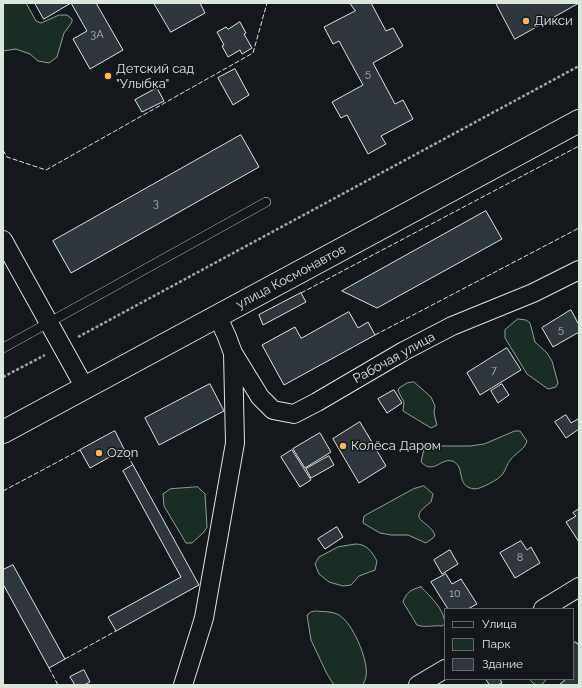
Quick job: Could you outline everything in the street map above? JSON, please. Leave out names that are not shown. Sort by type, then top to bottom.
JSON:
[{"type":"main road","name":"улица Космонавтов","points":[[3,432],[579,121]]},
{"type":"street","points":[[3,240],[85,388]]},
{"type":"street","name":"Рабочая улица","points":[[233,353],[260,397],[273,410],[294,414],[404,351],[452,326],[533,294],[579,270]]},
{"type":"street","points":[[183,685],[204,618],[235,443],[233,353],[218,317]]},
{"type":"street","points":[[545,608],[579,587]]},
{"type":"street","points":[[418,685],[444,670]]},
{"type":"lane","points":[[3,348],[266,202]]},
{"type":"path","points":[[3,377],[579,66]]},
{"type":"green space","points":[[3,3],[26,3],[36,21],[41,23],[59,15],[67,15],[72,19],[72,22],[64,33],[57,57],[49,63],[38,61],[30,54],[16,49],[3,51]]},
{"type":"green space","points":[[518,319],[526,320],[530,323],[535,342],[547,353],[552,361],[558,383],[556,387],[548,389],[527,374],[505,338],[505,330]]},
{"type":"green space","points":[[414,382],[431,397],[435,406],[434,413],[437,425],[431,428],[403,411],[404,402],[398,391],[399,388],[407,383]]},
{"type":"green space","points":[[515,431],[520,431],[527,441],[524,446],[513,457],[500,477],[490,484],[478,489],[469,487],[462,481],[459,467],[452,461],[444,462],[433,467],[426,466],[421,462],[424,449],[428,446],[470,446],[484,444]]},
{"type":"green space","points":[[424,486],[433,494],[431,502],[423,508],[419,517],[435,535],[426,543],[408,535],[391,535],[380,533],[363,523],[364,516],[413,489]]},
{"type":"green space","points":[[198,487],[205,494],[207,527],[204,532],[192,543],[186,543],[164,506],[163,494],[170,489]]},
{"type":"green space","points":[[356,544],[363,545],[371,552],[377,561],[375,570],[359,576],[351,585],[343,586],[329,582],[319,574],[315,564],[319,557],[338,547]]},
{"type":"green space","points":[[421,587],[433,599],[440,608],[444,619],[444,625],[442,626],[417,625],[403,602],[409,592]]},
{"type":"green space","points":[[316,611],[337,614],[343,618],[354,632],[365,661],[366,676],[363,685],[334,685],[327,674],[311,640],[307,615]]},
{"type":"green space","points":[[531,680],[546,680],[541,685],[534,684]]},
{"type":"building","points":[[35,3],[71,3],[44,19]]},
{"type":"building","points":[[71,3],[96,3],[123,50],[90,69],[73,39],[87,31]]},
{"type":"building","points":[[154,3],[200,3],[205,13],[171,32]]},
{"type":"building","points":[[350,3],[371,3],[386,31],[393,28],[403,46],[373,63],[395,104],[403,100],[413,119],[381,136],[386,144],[368,154],[347,115],[341,118],[332,102],[363,85],[339,41],[333,44],[324,27],[355,11]]},
{"type":"building","name":"Дикси","points":[[496,3],[579,3],[515,39]]},
{"type":"building","points":[[240,22],[246,33],[244,34],[252,48],[242,54],[240,50],[228,57],[217,32],[226,27],[228,29]]},
{"type":"building","points":[[235,69],[249,95],[233,105],[218,78]]},
{"type":"building","points":[[157,88],[164,101],[142,112],[135,100]]},
{"type":"building","points":[[241,135],[259,167],[71,273],[53,241]]},
{"type":"building","points":[[486,211],[502,239],[377,308],[342,291]]},
{"type":"building","points":[[301,293],[306,302],[263,325],[259,315]]},
{"type":"building","points":[[571,310],[579,325],[579,332],[553,347],[542,328]]},
{"type":"building","points":[[349,312],[358,328],[368,322],[375,335],[284,385],[262,345],[295,327],[301,338]]},
{"type":"building","points":[[507,348],[521,370],[480,395],[467,373]]},
{"type":"building","points":[[210,384],[224,411],[159,445],[145,418]]},
{"type":"building","points":[[502,384],[509,395],[498,403],[491,391]]},
{"type":"building","points":[[394,390],[402,403],[387,413],[378,399]]},
{"type":"building","points":[[566,415],[571,423],[578,419],[579,429],[566,438],[555,422]]},
{"type":"building","points":[[360,422],[386,466],[359,483],[333,439]]},
{"type":"building","points":[[115,431],[124,449],[90,468],[80,450]]},
{"type":"building","points":[[320,433],[331,452],[305,468],[293,449]]},
{"type":"building","points":[[292,450],[311,480],[300,487],[281,457]]},
{"type":"building","points":[[329,456],[334,465],[311,478],[306,469]]},
{"type":"building","points":[[133,465],[199,585],[116,631],[108,617],[181,577],[123,471]]},
{"type":"building","points":[[579,509],[579,542],[566,522],[576,516],[573,513]]},
{"type":"building","points":[[337,527],[343,537],[325,549],[318,539]]},
{"type":"building","points":[[521,541],[527,550],[531,547],[540,563],[515,578],[500,553]]},
{"type":"building","points":[[450,550],[458,564],[442,574],[434,560]]},
{"type":"building","points":[[13,565],[65,659],[49,668],[3,584],[3,570]]},
{"type":"building","points":[[446,574],[452,584],[461,579],[477,604],[470,608],[447,608],[431,582]]},
{"type":"building","points":[[576,642],[579,646],[579,685],[559,685],[565,680],[574,680],[574,643]]},
{"type":"building","points":[[84,670],[90,682],[84,685],[75,685],[70,677]]},
{"type":"building","points":[[487,680],[500,680],[502,683],[498,685],[490,685]]},
{"type":"fence","points":[[3,150],[7,157],[46,170],[253,53],[267,3]]},
{"type":"fence","points":[[301,293],[579,146]]},
{"type":"fence","points":[[375,335],[579,228]]},
{"type":"fence","points":[[124,449],[133,465]]},
{"type":"fence","points":[[3,491],[80,450]]},
{"type":"fence","points":[[65,659],[116,631]]},
{"type":"fence","points":[[49,668],[58,685]]},
{"type":"place","name":"Дикси","points":[[526,21]]},
{"type":"place","name":"Детский сад \"Улыбка\"","points":[[108,76]]},
{"type":"place","name":"Колёса Даром","points":[[343,446]]},
{"type":"place","name":"Ozon","points":[[99,453]]}]
